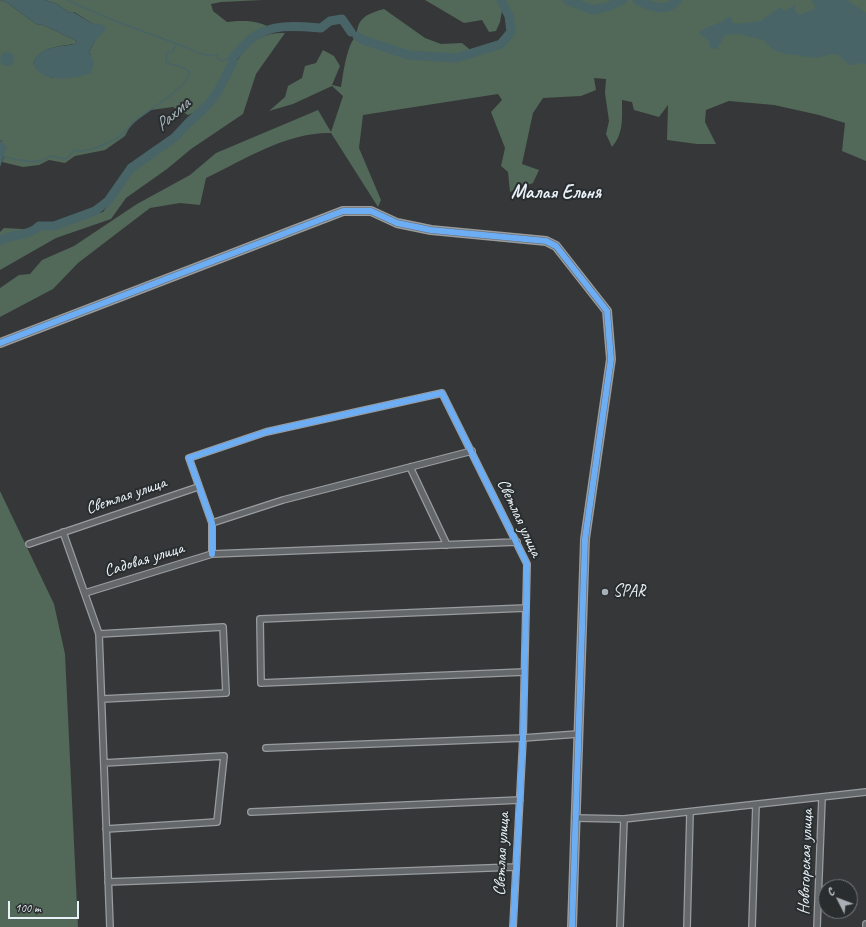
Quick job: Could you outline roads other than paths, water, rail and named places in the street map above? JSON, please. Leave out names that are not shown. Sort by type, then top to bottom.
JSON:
[{"type":"street","points":[[0,343],[343,211],[371,211],[397,223],[431,230],[546,241],[556,246],[607,311],[611,359],[586,530],[572,927]]},
{"type":"street","name":"Светлая улица","points":[[29,544],[198,487],[189,458],[266,432],[442,392],[527,564],[523,738],[513,927]]},
{"type":"street","points":[[212,523],[282,500],[472,451]]},
{"type":"street","points":[[410,467],[447,545]]},
{"type":"street","points":[[198,487],[212,523],[212,554]]},
{"type":"street","name":"Садовая улица","points":[[63,532],[99,634],[110,927]]},
{"type":"street","name":"Светлая улица","points":[[212,554],[517,542]]},
{"type":"street","name":"Садовая улица","points":[[85,594],[212,554]]},
{"type":"street","points":[[524,672],[261,683],[260,619],[526,608]]},
{"type":"street","points":[[99,634],[223,627],[226,693],[102,700]]},
{"type":"street","points":[[266,748],[523,738],[578,734]]},
{"type":"street","points":[[104,763],[224,756],[217,822],[106,829]]},
{"type":"street","name":"Новогорская улица","points":[[575,818],[624,820],[866,792]]},
{"type":"street","name":"Новогорская улица","points":[[817,927],[822,798]]},
{"type":"street","name":"Светлая улица","points":[[251,812],[520,800]]},
{"type":"street","points":[[752,927],[756,804]]},
{"type":"street","points":[[687,927],[690,812]]},
{"type":"street","points":[[620,927],[624,820]]},
{"type":"street","name":"Светлая улица","points":[[108,882],[515,867]]},
{"type":"water","points":[[0,0],[45,0],[57,4],[70,13],[73,12],[93,24],[103,25],[106,29],[95,41],[89,52],[94,62],[91,73],[67,78],[43,75],[37,70],[33,63],[40,53],[51,48],[75,44],[77,41],[43,25],[36,24],[6,2]]},
{"type":"water","points":[[810,0],[847,0],[866,13],[866,64],[857,63],[856,65],[849,65],[839,55],[832,54],[816,58],[786,54],[774,50],[763,40],[738,34],[725,35],[717,49],[710,48],[710,42],[699,33],[701,30],[724,21],[728,17],[731,17],[732,22],[736,24],[761,21],[780,7],[782,10],[787,10],[796,4],[795,11],[800,15],[814,9],[815,5]]},
{"type":"water","points":[[7,52],[12,54],[14,59],[12,64],[7,66],[2,64],[0,59],[2,54]]},
{"type":"water","points":[[0,140],[7,147],[0,167]]},
{"type":"waterway","points":[[67,0],[115,21],[177,44]]},
{"type":"waterway","name":"Рахма","points":[[357,36],[363,40],[408,55],[456,58],[501,44],[511,32],[509,16],[501,0]]},
{"type":"waterway","name":"Рахма","points":[[567,0],[593,10],[607,7],[623,0]]},
{"type":"waterway","name":"Рахма","points":[[637,0],[658,8],[668,7],[677,0]]},
{"type":"waterway","name":"Рахма","points":[[0,241],[30,232],[39,226],[54,226],[95,211],[108,201],[131,168],[174,138],[205,108],[217,93],[233,62],[233,57],[249,41],[259,34],[267,30],[294,26],[321,28],[330,21],[342,19],[351,32]]},
{"type":"waterway","points":[[4,157],[35,162],[41,161],[50,156],[66,159],[74,150],[89,150],[123,134],[139,118],[174,92],[187,78],[189,72],[182,67],[166,62],[167,52],[172,52],[177,44],[202,54],[212,56],[217,55],[218,59],[221,61],[233,57]]},
{"type":"place","name":"SPAR","points":[[605,592]]},
{"type":"district","name":"Малая Ельня","points":[[556,193]]}]
